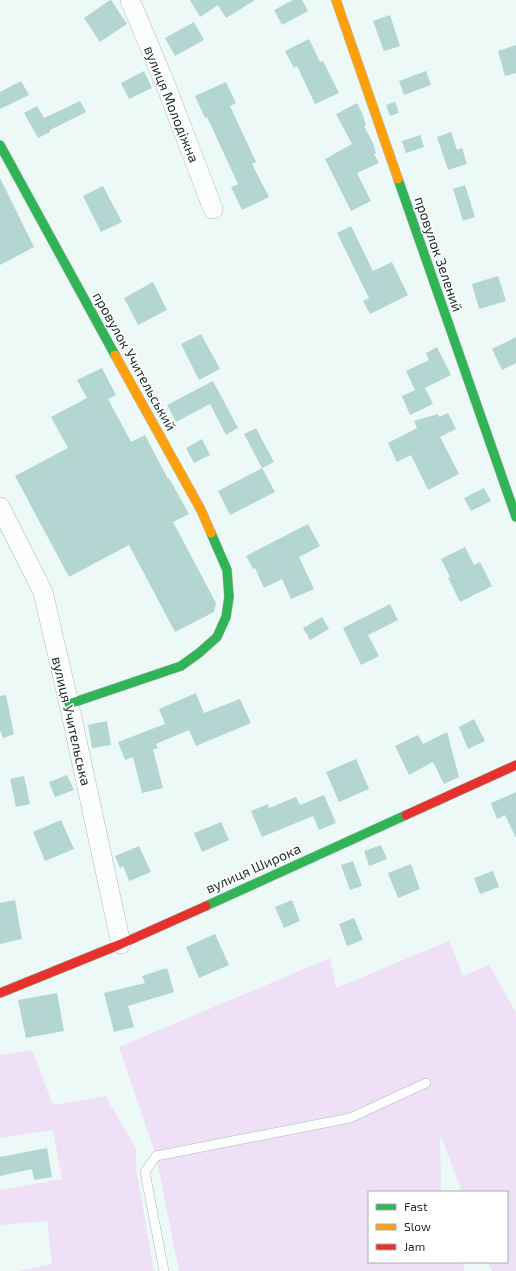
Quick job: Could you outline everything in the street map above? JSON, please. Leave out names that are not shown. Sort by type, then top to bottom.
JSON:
[{"type":"street","name":"вулиця Молодіжна","points":[[130,0],[166,86],[213,209]]},
{"type":"street","name":"провулок Зелений","points":[[336,0],[516,517]]},
{"type":"street","name":"провулок Учительський","points":[[0,145],[201,510],[227,570],[229,597],[226,617],[217,636],[199,653],[181,666],[69,704]]},
{"type":"street","name":"вулиця Учительська","points":[[0,507],[43,592],[121,944]]},
{"type":"street","name":"вулиця Широка","points":[[0,993],[121,944],[516,765]]},
{"type":"lane","points":[[164,1271],[145,1172],[156,1156],[350,1118],[426,1083]]},
{"type":"shaded area","points":[[449,941],[463,976],[489,965],[515,1011],[516,1010],[516,1271],[492,1271],[488,1263],[508,1263],[508,1191],[462,1191],[440,1134],[441,1191],[368,1191],[368,1263],[462,1263],[465,1271],[179,1271],[156,1156],[119,1047],[330,958],[336,988]]},
{"type":"shaded area","points":[[32,1050],[53,1105],[105,1096],[136,1148],[136,1168],[154,1271],[18,1271],[52,1264],[47,1221],[0,1225],[0,1190],[62,1179],[53,1130],[0,1138],[0,1055]]},
{"type":"building","points":[[110,0],[127,24],[100,42],[84,18]]},
{"type":"building","points":[[190,0],[255,0],[226,18],[218,5],[200,17]]},
{"type":"building","points":[[293,0],[302,0],[308,11],[282,25],[274,10]]},
{"type":"building","points":[[390,15],[400,46],[384,51],[373,21]]},
{"type":"building","points":[[194,22],[204,40],[175,56],[165,38]]},
{"type":"building","points":[[309,39],[320,62],[323,61],[339,93],[315,104],[297,66],[294,68],[285,51]]},
{"type":"building","points":[[516,45],[516,73],[505,76],[498,51]]},
{"type":"building","points":[[144,71],[152,88],[129,99],[121,83]]},
{"type":"building","points":[[426,71],[431,85],[404,95],[399,81]]},
{"type":"building","points":[[21,81],[29,95],[0,109],[0,92]]},
{"type":"building","points":[[226,82],[236,103],[230,106],[256,162],[252,164],[269,197],[242,210],[231,187],[238,184],[207,117],[205,118],[195,96]]},
{"type":"building","points":[[80,101],[86,112],[50,130],[50,132],[38,138],[24,113],[37,106],[44,118]]},
{"type":"building","points":[[395,102],[399,113],[390,116],[386,105]]},
{"type":"building","points":[[357,103],[366,125],[364,126],[373,143],[376,153],[374,154],[379,163],[357,173],[371,201],[351,211],[325,159],[352,144],[336,114]]},
{"type":"building","points":[[451,132],[457,150],[462,148],[467,164],[448,170],[437,137]]},
{"type":"building","points":[[420,135],[424,147],[406,153],[402,141]]},
{"type":"building","points":[[0,178],[34,247],[0,265]]},
{"type":"building","points":[[465,185],[475,217],[463,221],[453,189]]},
{"type":"building","points":[[103,186],[122,222],[101,232],[83,196]]},
{"type":"building","points":[[351,226],[373,271],[392,262],[408,295],[370,314],[363,301],[369,298],[337,233]]},
{"type":"building","points":[[498,276],[506,301],[479,309],[472,284]]},
{"type":"building","points":[[153,282],[167,310],[138,325],[124,298]]},
{"type":"building","points":[[201,334],[220,369],[199,380],[181,344]]},
{"type":"building","points":[[516,337],[516,363],[502,370],[492,349]]},
{"type":"building","points":[[437,347],[451,375],[425,388],[433,404],[410,415],[402,396],[415,390],[406,371],[429,360],[426,353]]},
{"type":"building","points":[[102,368],[116,395],[108,399],[131,442],[145,435],[168,479],[169,478],[189,514],[173,522],[216,603],[214,612],[175,632],[129,545],[69,577],[15,476],[68,448],[51,417],[87,398],[77,380]]},
{"type":"building","points":[[213,381],[238,428],[226,435],[210,404],[176,422],[167,405]]},
{"type":"building","points":[[448,413],[456,429],[440,437],[459,474],[428,490],[411,455],[397,462],[388,443],[417,428],[414,421],[438,414],[439,417]]},
{"type":"building","points":[[256,428],[274,462],[262,468],[244,434]]},
{"type":"building","points":[[202,439],[210,455],[194,463],[186,448]]},
{"type":"building","points":[[262,468],[275,492],[230,515],[218,491]]},
{"type":"building","points":[[484,488],[491,501],[471,511],[464,498]]},
{"type":"building","points":[[308,524],[320,546],[299,557],[314,589],[291,599],[282,579],[264,588],[255,568],[253,569],[246,556]]},
{"type":"building","points":[[465,547],[474,565],[480,562],[492,586],[460,602],[448,578],[450,577],[441,559]]},
{"type":"building","points":[[390,604],[398,620],[368,635],[379,656],[361,665],[343,628]]},
{"type":"building","points":[[322,617],[329,629],[310,640],[303,628]]},
{"type":"building","points":[[196,693],[204,713],[240,699],[251,723],[196,746],[189,730],[156,744],[158,748],[153,750],[163,788],[142,793],[133,757],[125,760],[118,742],[165,724],[159,709]]},
{"type":"building","points":[[6,695],[14,734],[3,738],[0,730],[0,696]]},
{"type":"building","points":[[474,719],[485,741],[468,749],[459,727]]},
{"type":"building","points":[[107,721],[111,745],[92,748],[88,725]]},
{"type":"building","points":[[447,732],[459,777],[444,784],[433,762],[409,775],[395,746],[418,735],[423,744]]},
{"type":"building","points":[[356,759],[369,789],[339,802],[326,772]]},
{"type":"building","points":[[67,775],[74,790],[55,797],[49,782]]},
{"type":"building","points":[[24,776],[30,804],[16,807],[10,779]]},
{"type":"building","points":[[516,792],[516,838],[505,815],[497,819],[491,803]]},
{"type":"building","points":[[324,795],[336,823],[319,830],[313,816],[262,837],[251,811],[268,804],[269,808],[296,797],[300,805]]},
{"type":"building","points":[[61,820],[74,849],[45,861],[33,832]]},
{"type":"building","points":[[221,822],[229,840],[202,852],[194,833]]},
{"type":"building","points":[[381,845],[387,859],[369,866],[364,851]]},
{"type":"building","points":[[139,846],[151,872],[129,881],[123,866],[120,868],[115,856]]},
{"type":"building","points":[[353,861],[362,886],[350,890],[341,865]]},
{"type":"building","points":[[411,864],[420,889],[398,898],[388,873]]},
{"type":"building","points":[[493,871],[499,887],[480,894],[474,878]]},
{"type":"building","points":[[15,900],[22,939],[0,944],[0,903]]},
{"type":"building","points":[[292,900],[300,921],[284,928],[275,907]]},
{"type":"building","points":[[354,918],[363,940],[347,946],[339,924]]},
{"type":"building","points":[[215,934],[229,965],[199,978],[186,947]]},
{"type":"building","points":[[167,968],[174,992],[128,1006],[134,1027],[114,1032],[104,993],[145,983],[142,976]]},
{"type":"building","points":[[57,993],[64,1031],[26,1038],[18,1000]]},
{"type":"building","points":[[47,1148],[52,1177],[34,1180],[32,1169],[0,1176],[0,1157]]},
{"type":"traffic: fast","points":[[0,145],[115,355]]},
{"type":"traffic: fast","points":[[398,179],[516,517]]},
{"type":"traffic: fast","points":[[69,704],[181,666],[217,637],[226,617],[229,597],[227,570],[211,533]]},
{"type":"traffic: fast","points":[[206,906],[406,815]]},
{"type":"traffic: slow","points":[[336,0],[398,179]]},
{"type":"traffic: slow","points":[[115,355],[201,510],[211,533]]},
{"type":"traffic: jam","points":[[406,815],[516,765]]},
{"type":"traffic: jam","points":[[0,993],[121,944],[206,906]]}]
